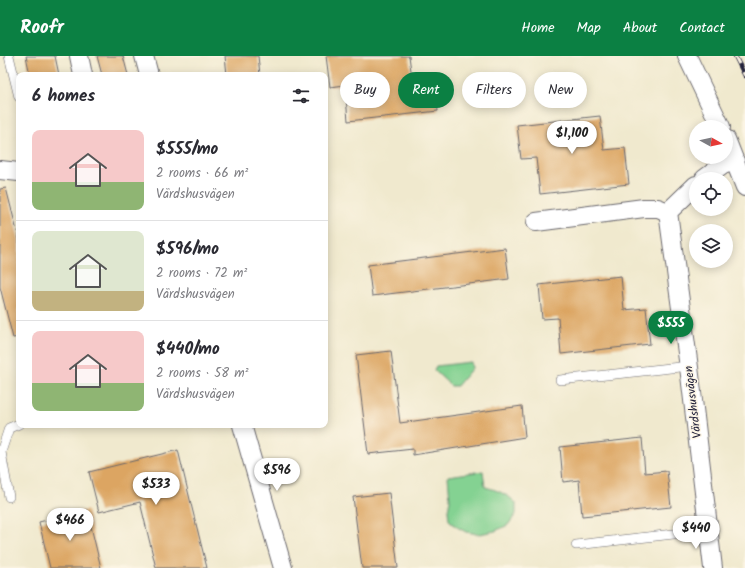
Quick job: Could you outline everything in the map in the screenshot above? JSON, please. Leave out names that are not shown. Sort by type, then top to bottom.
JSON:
[{"type":"street","points":[[78,56],[82,72]]},
{"type":"street","points":[[144,56],[148,72]]},
{"type":"street","points":[[687,56],[718,120]]},
{"type":"street","points":[[733,156],[745,187]]},
{"type":"street","points":[[714,172],[724,165],[735,161]]},
{"type":"street","points":[[0,170],[16,172]]},
{"type":"street","points":[[536,222],[644,208],[658,208],[668,212],[689,192]]},
{"type":"street","name":"Värdshusvägen","points":[[668,212],[689,366],[713,568]]},
{"type":"street","points":[[243,428],[283,568]]},
{"type":"lane","points":[[9,56],[16,85]]},
{"type":"lane","points":[[560,380],[689,366]]},
{"type":"lane","points":[[9,497],[1,452],[9,428],[16,425]]},
{"type":"lane","points":[[576,545],[709,530]]},
{"type":"green space","points":[[471,362],[472,368],[457,386],[451,386],[434,370],[436,366]]},
{"type":"green space","points":[[483,471],[485,487],[502,493],[513,500],[516,503],[516,514],[508,525],[495,531],[479,534],[466,532],[449,520],[448,510],[450,500],[448,476]]},
{"type":"building","points":[[26,56],[55,56],[58,72],[29,72]]},
{"type":"building","points":[[97,56],[123,56],[127,72],[101,72]]},
{"type":"building","points":[[225,56],[258,56],[260,72],[227,72]]},
{"type":"building","points":[[326,56],[409,56],[411,72],[398,72],[398,108],[438,108],[438,111],[348,121],[347,108],[390,108],[390,72],[340,72],[340,86],[330,87]]},
{"type":"building","points":[[600,116],[604,150],[625,148],[629,184],[540,194],[536,158],[521,159],[517,125]]},
{"type":"building","points":[[6,188],[16,227],[16,338],[13,338],[0,287],[0,189]]},
{"type":"building","points":[[505,248],[509,279],[372,296],[368,265]]},
{"type":"building","points":[[621,276],[624,310],[646,308],[650,344],[561,354],[558,318],[542,319],[539,285]]},
{"type":"building","points":[[391,351],[400,423],[522,406],[525,437],[413,455],[413,449],[368,454],[356,355]]},
{"type":"building","points":[[642,438],[645,473],[667,471],[671,507],[582,516],[579,480],[563,482],[560,447]]},
{"type":"building","points":[[178,450],[207,568],[156,568],[140,502],[99,512],[89,472]]},
{"type":"building","points":[[389,493],[398,568],[362,568],[353,497]]},
{"type":"building","points":[[87,510],[101,568],[50,568],[39,522]]},
{"type":"railway","points":[[735,56],[745,76]]}]
